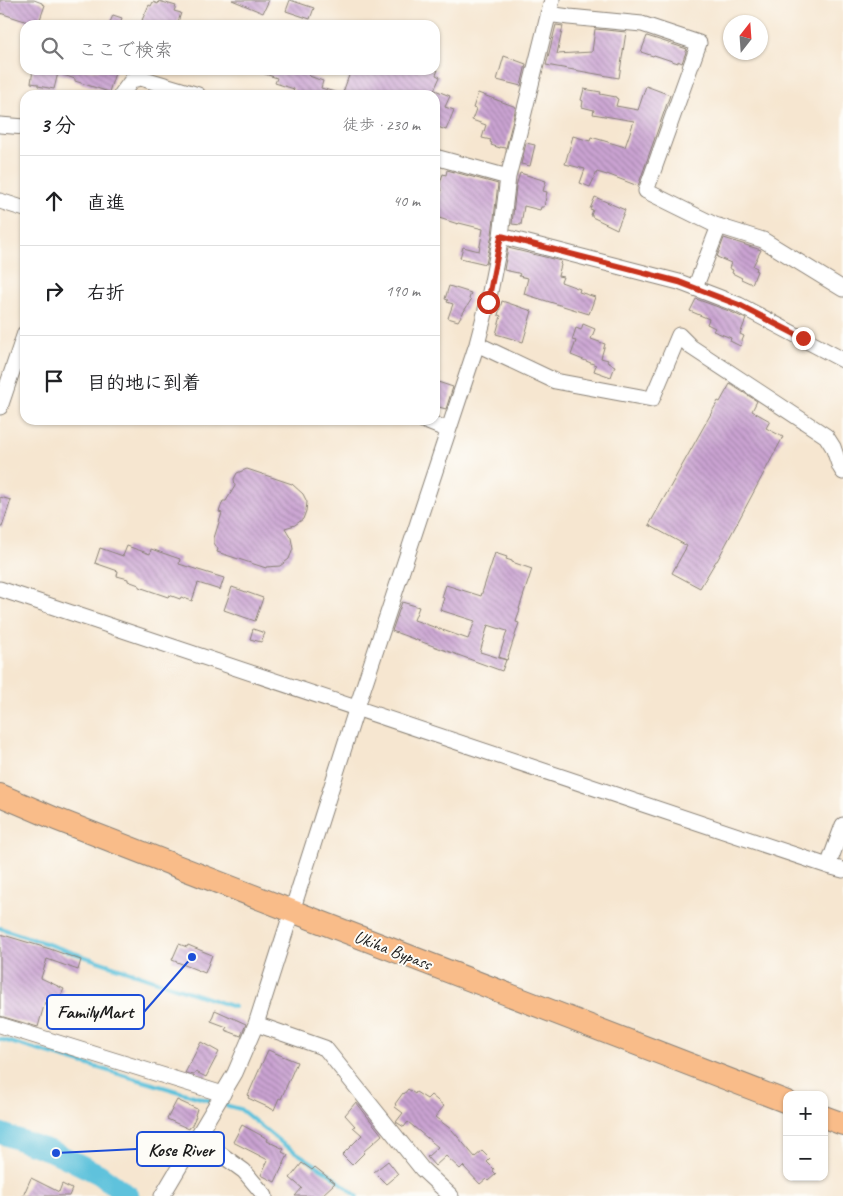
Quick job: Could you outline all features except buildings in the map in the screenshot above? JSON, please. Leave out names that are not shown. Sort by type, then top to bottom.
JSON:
[{"type":"highway","name":"Ukiha Bypass","points":[[0,795],[56,819],[783,1100]]},
{"type":"highway","points":[[828,1118],[843,1124]]},
{"type":"street","points":[[162,1196],[224,1094],[256,1024],[356,708],[477,344],[488,302],[501,236],[508,177],[550,7],[642,24],[699,43],[646,191],[719,226],[763,240],[843,289]]},
{"type":"street","points":[[125,90],[132,80],[141,78],[181,90]]},
{"type":"street","points":[[0,125],[20,127]]},
{"type":"street","points":[[440,158],[508,177]]},
{"type":"street","points":[[0,201],[20,207]]},
{"type":"street","points":[[695,288],[719,226]]},
{"type":"street","points":[[501,236],[679,282],[739,305],[843,360]]},
{"type":"street","points":[[477,344],[555,381],[652,398],[679,335],[691,347],[826,436],[843,472]]},
{"type":"street","points":[[0,407],[20,347]]},
{"type":"street","points":[[436,425],[448,430]]},
{"type":"street","points":[[0,590],[843,870]]},
{"type":"street","points":[[828,866],[843,825]]},
{"type":"street","points":[[256,1024],[325,1048],[422,1169],[451,1196]]},
{"type":"street","points":[[0,1025],[224,1094]]},
{"type":"street","points":[[197,1137],[244,1171],[265,1196]]},
{"type":"waterway","points":[[0,928],[234,1007]]},
{"type":"waterway","points":[[0,1039],[214,1102]]},
{"type":"waterway","points":[[221,1104],[240,1109],[283,1144],[330,1174],[357,1196]]},
{"type":"waterway","points":[[0,1133],[56,1153],[99,1174],[129,1196]]},
{"type":"place","name":"FamilyMart","points":[[192,957]]},
{"type":"place","name":"Kose River","points":[[56,1153]]},
{"type":"route","points":[[488,302],[501,236],[679,282],[739,305],[803,338]]}]
